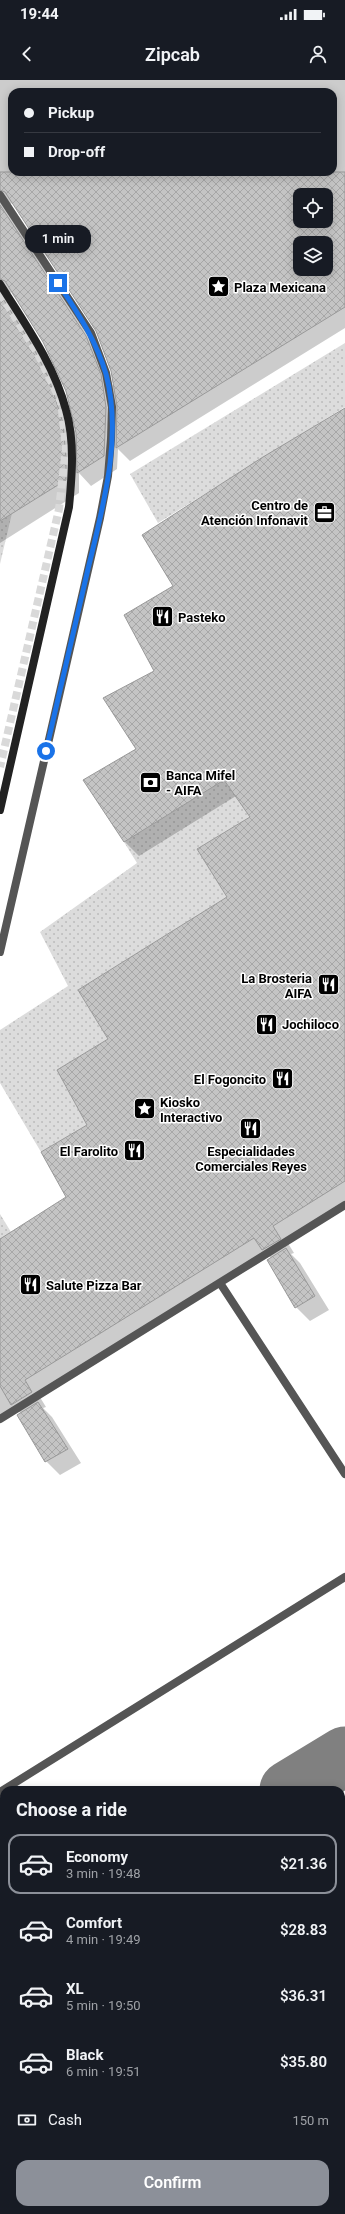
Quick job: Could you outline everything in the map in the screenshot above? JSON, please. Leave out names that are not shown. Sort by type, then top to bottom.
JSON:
[{"type":"main road","points":[[0,284],[42,352],[59,386],[67,412],[72,470],[69,507],[0,810]]},
{"type":"lane","points":[[0,195],[91,333],[106,374],[112,407],[108,476],[100,518],[0,952]]},
{"type":"lane","points":[[0,1419],[345,1205]]},
{"type":"lane","points":[[220,1282],[345,1474]]},
{"type":"lane","points":[[10,1786],[345,1577]]},
{"type":"shaded area","points":[[345,343],[345,407],[158,523],[130,474]]},
{"type":"shaded area","points":[[12,513],[0,564],[0,521]]},
{"type":"shaded area","points":[[224,780],[250,817],[197,849],[227,897],[78,990],[108,1039],[57,1070],[87,1125],[41,1152],[0,1083],[0,1030],[68,986],[40,932],[137,863],[124,842]]},
{"type":"shaded area","points":[[0,1214],[11,1232],[0,1239]]},
{"type":"building","name":"Plaza Mexicana","points":[[0,172],[8,172],[8,176],[337,176],[337,172],[345,172],[345,307],[116,448],[117,406],[111,371],[96,331],[5,192],[0,190]]},
{"type":"building","points":[[0,205],[86,336],[101,374],[106,407],[104,456],[77,473],[76,433],[66,391],[43,342],[5,281],[0,279]]},
{"type":"building","points":[[0,294],[33,347],[49,379],[63,423],[66,480],[0,521]]},
{"type":"building","points":[[345,408],[345,1181],[273,1226],[281,1239],[262,1250],[254,1238],[25,1380],[32,1392],[11,1405],[0,1386],[0,1239],[66,1197],[41,1152],[87,1125],[57,1070],[108,1039],[78,990],[227,897],[197,849],[250,817],[224,780],[124,842],[83,780],[136,749],[103,698],[154,671],[124,615],[173,586],[142,535],[263,457]]},
{"type":"building","points":[[286,1248],[315,1296],[295,1308],[267,1260]]},
{"type":"building","points":[[38,1402],[68,1449],[45,1462],[17,1415]]},
{"type":"taxiway","points":[[296,1786],[345,1756]]},
{"type":"tunnel","points":[[0,293],[38,354],[61,402],[66,448],[59,509],[0,767]]},
{"type":"place","name":"Plaza Mexicana","points":[[218,287]]},
{"type":"place","name":"Centro de Atención Infonavit","points":[[324,512]]},
{"type":"place","name":"Pasteko","points":[[163,617]]},
{"type":"place","name":"Banca Mifel - AIFA","points":[[150,782]]},
{"type":"place","name":"La Brosteria AIFA","points":[[328,985]]},
{"type":"place","name":"Jochiloco","points":[[267,1024]]},
{"type":"place","name":"El Fogoncito","points":[[282,1079]]},
{"type":"place","name":"Kiosko Interactivo","points":[[145,1109]]},
{"type":"place","name":"Especialidades Comerciales Reyes","points":[[251,1129]]},
{"type":"place","name":"El Farolito","points":[[134,1151]]},
{"type":"place","name":"Salute Pizza Bar","points":[[30,1285]]},
{"type":"route","points":[[46,751],[100,518],[108,476],[112,407],[106,374],[91,333],[58,283]]}]
